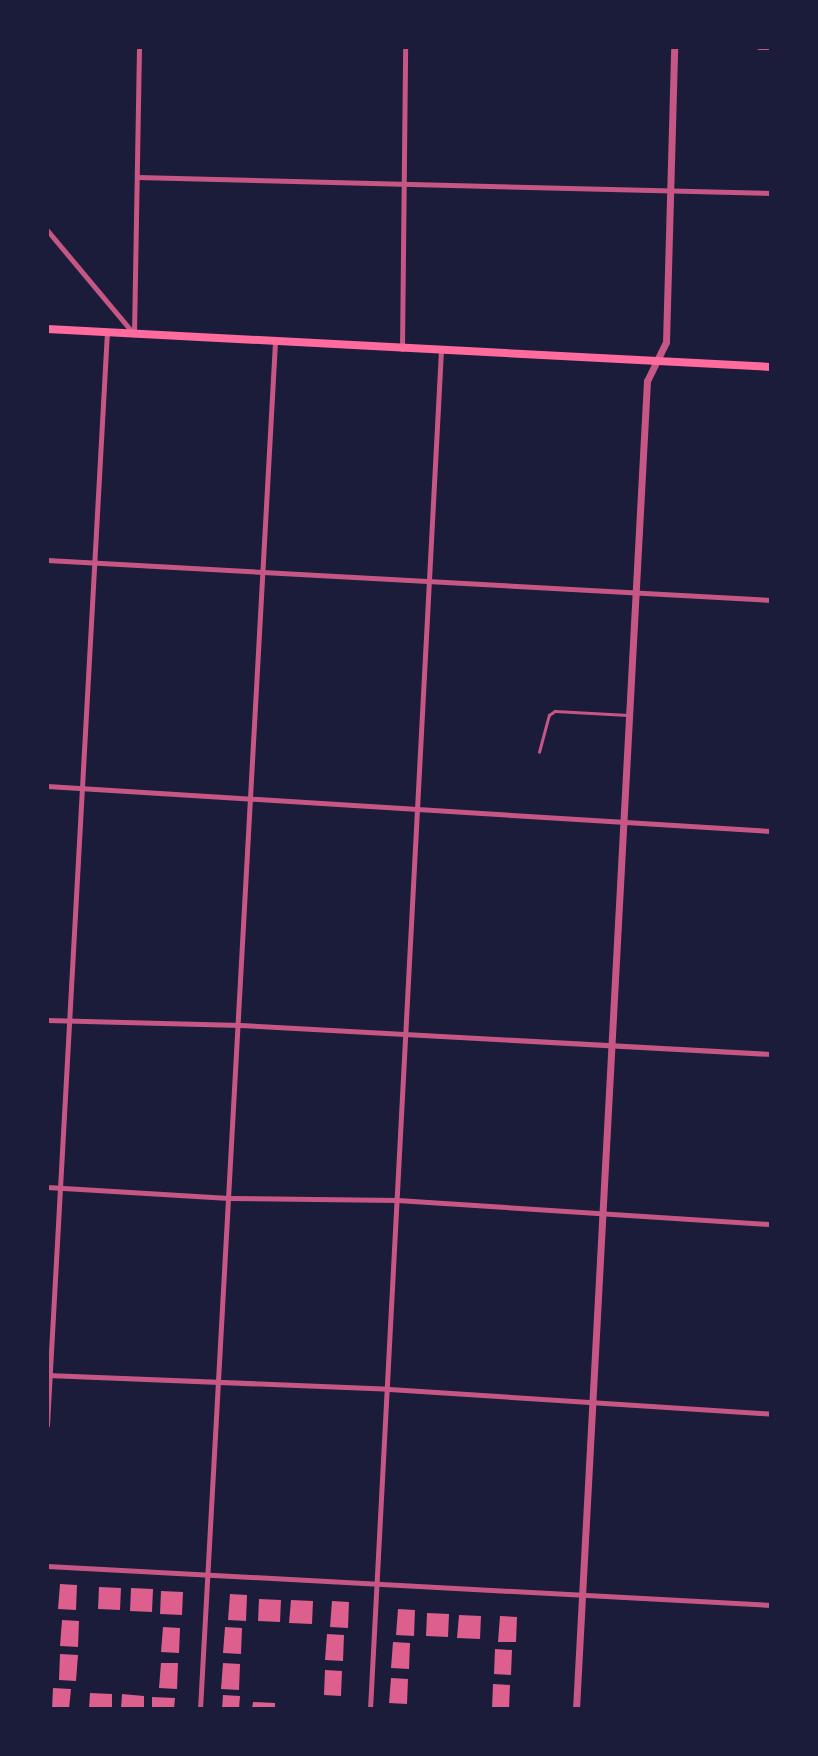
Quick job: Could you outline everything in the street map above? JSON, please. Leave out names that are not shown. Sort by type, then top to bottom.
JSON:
[{"type":"main road","points":[[47,329],[771,367]]},
{"type":"street","points":[[134,334],[139,47]]},
{"type":"street","points":[[402,349],[405,47]]},
{"type":"street","points":[[576,1709],[614,1048],[647,381],[666,342],[674,47]]},
{"type":"street","points":[[759,47],[771,47]]},
{"type":"street","points":[[137,177],[402,187],[670,188],[771,192]]},
{"type":"street","points":[[47,230],[134,334]]},
{"type":"street","points":[[47,1425],[107,332]]},
{"type":"street","points":[[200,1709],[240,1025],[261,572],[275,341]]},
{"type":"street","points":[[370,1709],[408,1034],[441,351]]},
{"type":"street","points":[[47,560],[771,600]]},
{"type":"street","points":[[47,786],[419,807],[771,831]]},
{"type":"street","points":[[47,1020],[240,1025],[614,1048],[771,1054]]},
{"type":"street","points":[[47,1187],[229,1198],[397,1200],[605,1216],[771,1224]]},
{"type":"street","points":[[48,1375],[389,1389],[771,1414]]},
{"type":"street","points":[[47,1566],[583,1597],[771,1605]]},
{"type":"lane","points":[[539,752],[549,715],[555,710],[630,716]]},
{"type":"building","points":[[60,1584],[77,1585],[76,1610],[58,1609]]},
{"type":"building","points":[[99,1587],[121,1588],[120,1610],[98,1609]]},
{"type":"building","points":[[131,1588],[153,1589],[152,1612],[130,1611]]},
{"type":"building","points":[[161,1591],[183,1592],[182,1615],[160,1614]]},
{"type":"building","points":[[230,1594],[247,1595],[246,1621],[228,1620]]},
{"type":"building","points":[[259,1599],[281,1600],[280,1622],[258,1621]]},
{"type":"building","points":[[291,1600],[313,1601],[312,1624],[289,1623]]},
{"type":"building","points":[[332,1601],[349,1602],[348,1628],[330,1627]]},
{"type":"building","points":[[398,1609],[415,1610],[414,1636],[396,1635]]},
{"type":"building","points":[[427,1613],[449,1614],[448,1637],[426,1636]]},
{"type":"building","points":[[459,1615],[481,1616],[480,1639],[457,1638]]},
{"type":"building","points":[[500,1616],[517,1617],[516,1642],[498,1642]]},
{"type":"building","points":[[62,1620],[79,1621],[78,1647],[60,1646]]},
{"type":"building","points":[[163,1627],[180,1628],[179,1653],[161,1652]]},
{"type":"building","points":[[225,1627],[242,1628],[241,1654],[223,1653]]},
{"type":"building","points":[[327,1634],[344,1635],[343,1661],[325,1660]]},
{"type":"building","points":[[393,1642],[410,1643],[409,1669],[391,1668]]},
{"type":"building","points":[[495,1649],[512,1650],[511,1675],[494,1674]]},
{"type":"building","points":[[60,1654],[78,1655],[76,1681],[59,1680]]},
{"type":"building","points":[[161,1663],[178,1663],[177,1689],[159,1688]]},
{"type":"building","points":[[223,1663],[240,1664],[239,1690],[221,1689]]},
{"type":"building","points":[[325,1670],[342,1671],[341,1696],[324,1695]]},
{"type":"building","points":[[391,1678],[408,1679],[407,1704],[389,1703]]},
{"type":"building","points":[[493,1684],[510,1685],[509,1709],[492,1709]]},
{"type":"building","points":[[53,1688],[71,1689],[69,1709],[52,1709]]},
{"type":"building","points":[[90,1693],[112,1694],[112,1709],[89,1709]]},
{"type":"building","points":[[122,1694],[144,1696],[144,1709],[121,1709]]},
{"type":"building","points":[[223,1695],[240,1696],[239,1709],[222,1709]]},
{"type":"building","points":[[152,1697],[175,1698],[174,1709],[152,1709]]},
{"type":"building","points":[[253,1702],[275,1703],[275,1709],[252,1709]]}]
